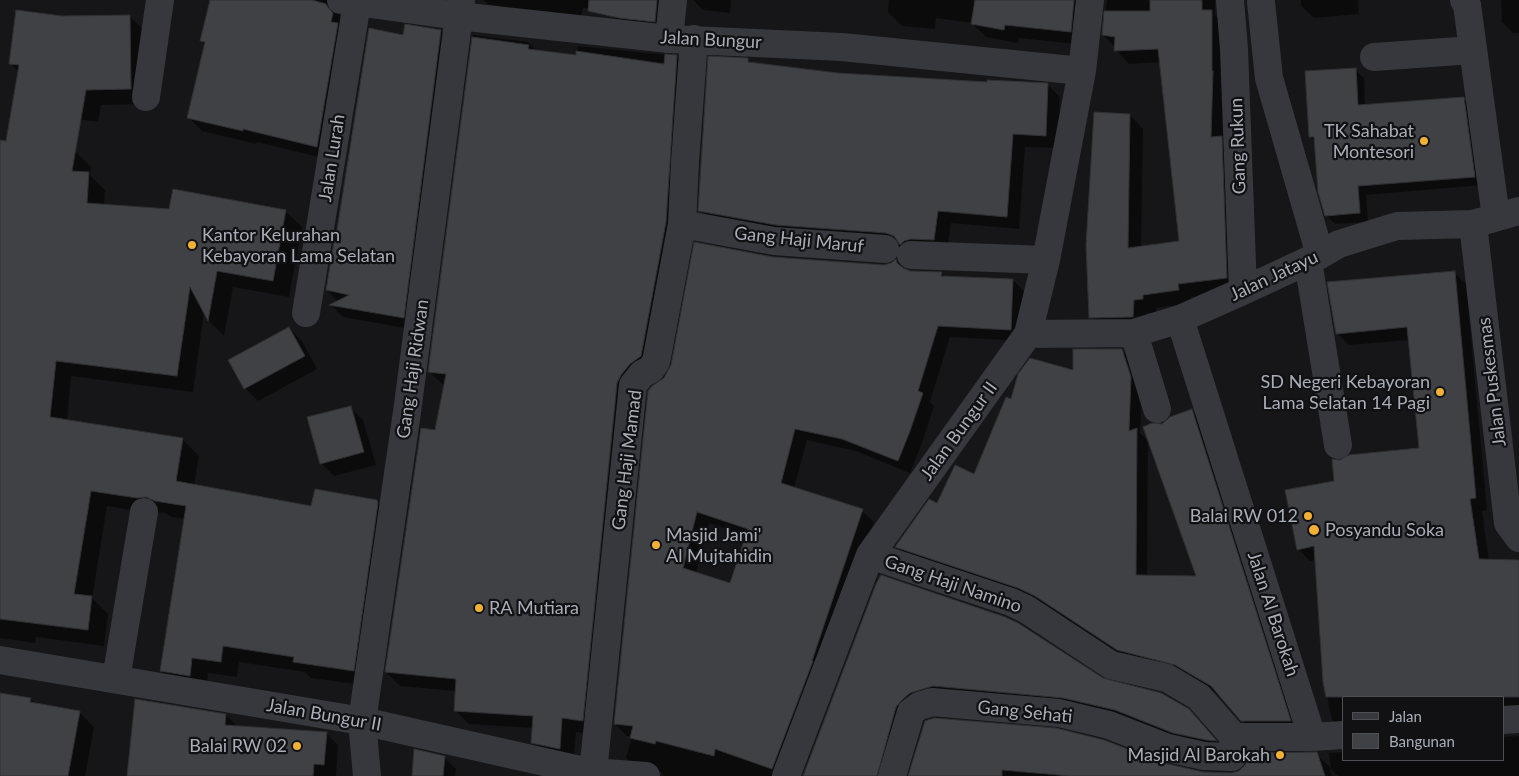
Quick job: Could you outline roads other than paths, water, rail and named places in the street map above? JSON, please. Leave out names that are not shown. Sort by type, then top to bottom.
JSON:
[{"type":"street","points":[[146,97],[160,0]]},
{"type":"street","name":"Gang Haji Mamad","points":[[578,772],[633,385],[656,362],[682,224],[684,162],[682,39],[673,0]]},
{"type":"street","name":"Jalan Bungur II","points":[[786,776],[870,555],[1028,334],[1046,260],[1082,71],[1090,0]]},
{"type":"street","name":"Gang Rukun","points":[[1230,0],[1234,49],[1243,292]]},
{"type":"street","name":"Jalan Puskesmas","points":[[1464,0],[1467,5],[1474,50],[1496,217],[1508,523],[1519,538]]},
{"type":"street","name":"Jalan Bungur","points":[[349,2],[460,8],[682,39],[842,48],[1082,71]]},
{"type":"street","name":"Jalan Lurah","points":[[306,313],[349,2]]},
{"type":"street","points":[[1261,2],[1269,78],[1314,258],[1338,445]]},
{"type":"street","name":"Gang Haji Ridwan","points":[[367,776],[362,721],[408,412],[460,8]]},
{"type":"street","points":[[1374,57],[1474,50]]},
{"type":"street","name":"Jalan Jatayu","points":[[1028,334],[1134,333],[1180,319],[1243,292],[1339,244],[1397,226],[1496,217]]},
{"type":"street","name":"Gang Haji Maruf","points":[[682,224],[774,241],[898,252],[1046,260]]},
{"type":"street","name":"Jalan Al Barokah","points":[[1180,319],[1312,737]]},
{"type":"street","points":[[1134,333],[1157,409]]},
{"type":"street","points":[[116,680],[144,512]]},
{"type":"street","name":"Gang Haji Namino","points":[[870,555],[1026,608],[1111,665],[1167,678],[1199,697],[1234,756]]},
{"type":"street","name":"Jalan Bungur II","points":[[0,660],[362,721],[578,772],[646,776]]},
{"type":"street","name":"Gang Sehati","points":[[892,776],[911,712],[919,706],[932,702],[1059,713],[1109,725],[1168,748],[1204,756],[1234,756],[1312,737],[1342,735]]},
{"type":"street","points":[[1504,720],[1519,719]]},
{"type":"place","name":"TK Sahabat Montesori","points":[[1424,141]]},
{"type":"place","name":"Kantor Kelurahan Kebayoran Lama Selatan","points":[[192,245]]},
{"type":"place","name":"SD Negeri Kebayoran Lama Selatan 14 Pagi","points":[[1440,392]]},
{"type":"place","name":"Balai RW 012","points":[[1308,516]]},
{"type":"place","name":"Posyandu Soka","points":[[1314,530]]},
{"type":"place","name":"Masjid Jami' Al Mujtahidin","points":[[656,545]]},
{"type":"place","name":"RA Mutiara","points":[[479,608]]},
{"type":"place","name":"Balai RW 02","points":[[297,746]]},
{"type":"place","name":"Masjid Al Barokah","points":[[1280,755]]}]
